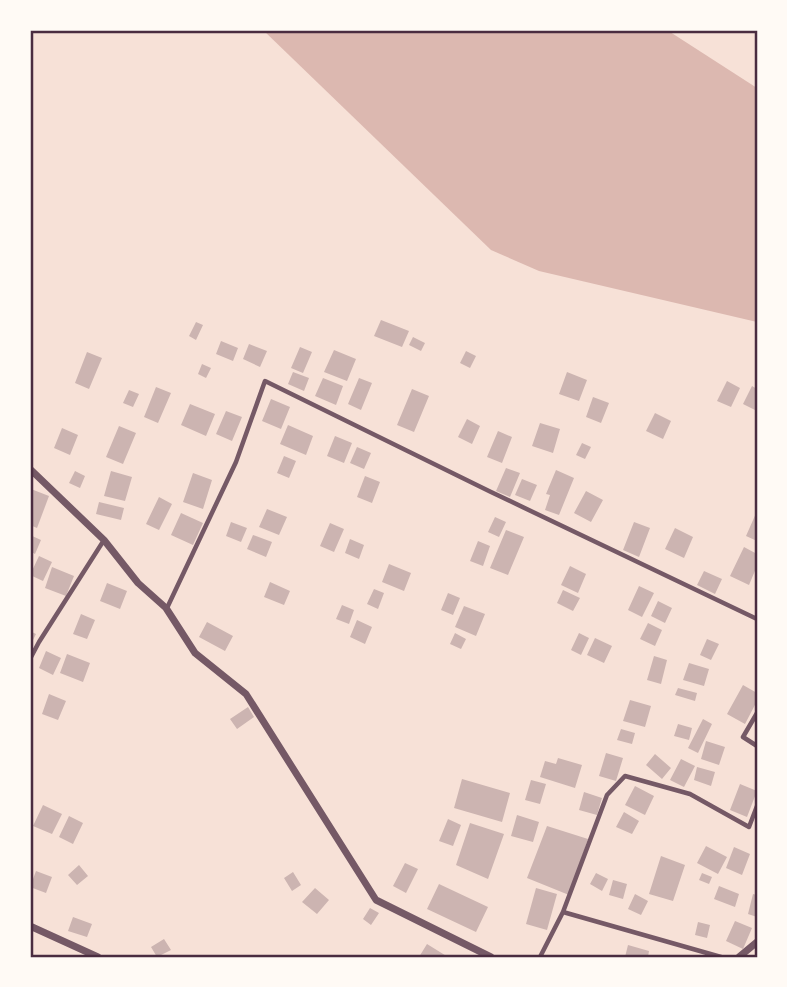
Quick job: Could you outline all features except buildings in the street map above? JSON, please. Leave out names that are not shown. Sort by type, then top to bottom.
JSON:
[{"type":"street","points":[[30,469],[104,540],[138,583],[166,608],[195,653],[246,694],[376,900],[491,957]]},
{"type":"street","points":[[30,926],[98,957]]},
{"type":"street","points":[[739,957],[757,942]]},
{"type":"lane","points":[[166,608],[236,462],[265,381],[757,619]]},
{"type":"lane","points":[[30,659],[38,642],[104,540]]},
{"type":"lane","points":[[757,713],[743,737],[757,746]]},
{"type":"lane","points":[[540,957],[564,912],[607,795],[625,776],[690,794],[749,827],[757,806]]},
{"type":"lane","points":[[564,912],[721,957]]},
{"type":"shaded area","points":[[263,30],[667,30],[757,88],[757,322],[539,271],[491,250]]}]
